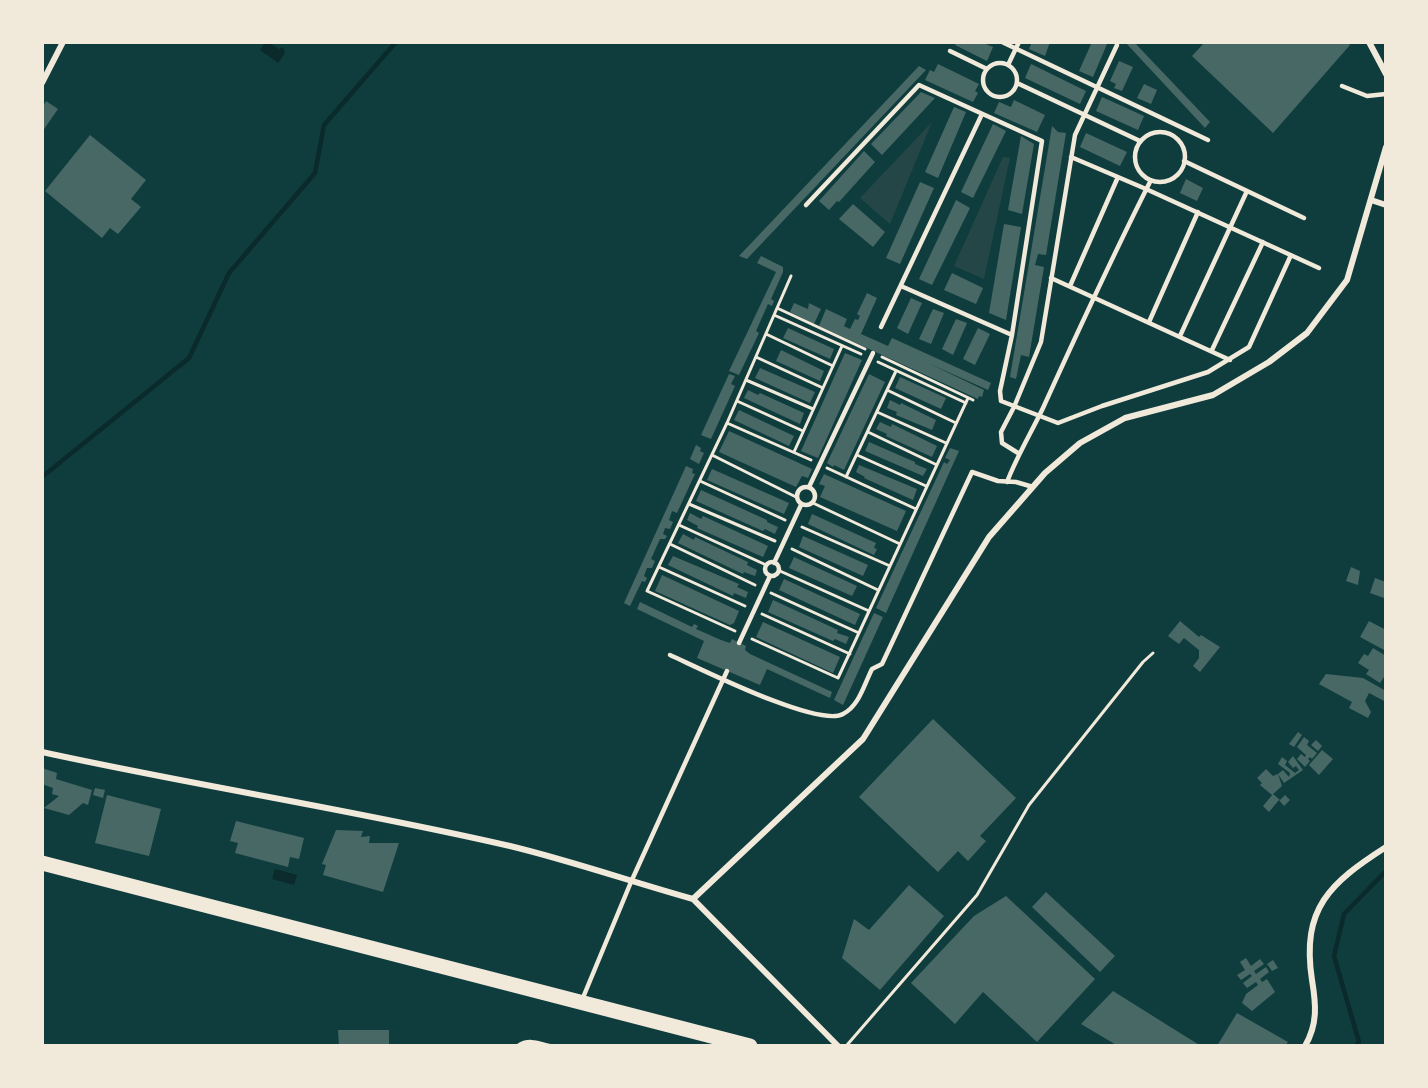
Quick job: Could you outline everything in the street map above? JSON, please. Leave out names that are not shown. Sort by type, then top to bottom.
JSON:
[{"type":"highway","points":[[42,863],[750,1046]]},
{"type":"street","points":[[42,83],[63,42]]},
{"type":"street","points":[[1369,42],[1386,74]]},
{"type":"street","points":[[693,899],[863,739],[989,537],[1045,473],[1080,443],[1125,418],[1213,395],[1269,362],[1307,333],[1347,280],[1386,147]]},
{"type":"street","points":[[1371,200],[1386,205]]},
{"type":"street","points":[[42,752],[428,828],[572,862],[631,882],[693,899],[838,1046]]},
{"type":"street","points":[[1305,1046],[1311,1036],[1317,1006],[1310,964],[1313,918],[1328,891],[1353,868],[1386,847]]},
{"type":"lane","points":[[1002,42],[1208,140]]},
{"type":"lane","points":[[1008,65],[1019,42]]},
{"type":"lane","points":[[1018,453],[1002,443],[1001,432],[1041,342],[1075,135],[1086,116],[1117,45]]},
{"type":"lane","points":[[950,51],[987,69]]},
{"type":"lane","points":[[997,63],[1008,65],[1016,72],[1015,89],[1007,96],[996,97],[986,91],[984,74],[987,69],[997,63]]},
{"type":"lane","points":[[1017,83],[1140,141]]},
{"type":"lane","points":[[806,206],[919,85],[1042,141],[1012,335],[1000,391],[1001,401],[1058,423],[1102,406],[1208,372],[1249,347],[1291,255]]},
{"type":"lane","points":[[1341,86],[1367,96],[1386,94]]},
{"type":"lane","points":[[881,327],[982,114]]},
{"type":"lane","points":[[1166,132],[1169,122]]},
{"type":"lane","points":[[1166,132],[1180,141],[1184,148],[1184,161],[1180,172],[1173,178],[1166,181],[1151,180],[1143,175],[1135,161],[1135,152],[1140,141],[1150,134],[1166,132]]},
{"type":"lane","points":[[1071,157],[1319,268]]},
{"type":"lane","points":[[1184,161],[1304,218]]},
{"type":"lane","points":[[1070,286],[1118,177]]},
{"type":"lane","points":[[1007,482],[1018,453],[1038,417],[1151,180]]},
{"type":"lane","points":[[1180,336],[1248,191]]},
{"type":"lane","points":[[1149,322],[1198,212]]},
{"type":"lane","points":[[1212,350],[1263,242]]},
{"type":"lane","points":[[1051,278],[1230,360]]},
{"type":"lane","points":[[901,286],[1012,335]]},
{"type":"lane","points":[[809,487],[873,353]]},
{"type":"lane","points":[[670,655],[778,704],[820,715],[840,716],[853,707],[872,669],[882,664],[972,472],[998,481],[1033,487]]},
{"type":"lane","points":[[809,487],[815,495],[813,503],[807,506],[801,504],[796,497],[800,488],[809,487]]},
{"type":"lane","points":[[770,576],[765,571],[766,565],[774,562],[801,504]]},
{"type":"lane","points":[[739,643],[770,576],[775,575],[779,570],[774,562]]},
{"type":"lane","points":[[580,1002],[631,882],[727,671]]},
{"type":"lane","points":[[518,1046],[526,1042],[533,1042],[549,1046]]},
{"type":"path","points":[[647,591],[737,401],[791,276]]},
{"type":"path","points":[[766,334],[833,366]]},
{"type":"path","points":[[794,452],[843,346]]},
{"type":"path","points":[[756,357],[823,388]]},
{"type":"path","points":[[846,477],[896,371]]},
{"type":"path","points":[[746,380],[813,409]]},
{"type":"path","points":[[887,390],[957,423]]},
{"type":"path","points":[[838,678],[968,398]]},
{"type":"path","points":[[737,401],[803,431]]},
{"type":"path","points":[[877,412],[947,444]]},
{"type":"path","points":[[868,432],[937,465]]},
{"type":"path","points":[[857,454],[927,486]]},
{"type":"path","points":[[712,455],[796,497]]},
{"type":"path","points":[[813,503],[900,544]]},
{"type":"path","points":[[679,525],[766,565]]},
{"type":"path","points":[[779,570],[869,611]]},
{"type":"path","points":[[846,1046],[977,895],[1029,805],[1143,662],[1153,653]]},
{"type":"shaded area","points":[[265,42],[279,49],[283,47],[284,53],[278,63],[260,50]]},
{"type":"shaded area","points":[[932,122],[890,224],[860,198]]},
{"type":"shaded area","points":[[1003,157],[1010,158],[984,279],[954,266]]},
{"type":"shaded area","points":[[275,869],[297,875],[294,885],[272,879]]},
{"type":"building","points":[[957,42],[981,42],[993,47],[987,61],[955,45]]},
{"type":"building","points":[[1032,42],[1050,42],[1045,56],[1029,49]]},
{"type":"building","points":[[1092,42],[1107,44],[1093,77],[1079,71]]},
{"type":"building","points":[[1125,42],[1134,42],[1210,122],[1205,128]]},
{"type":"building","points":[[1205,42],[1347,42],[1350,45],[1273,133],[1192,56]]},
{"type":"building","points":[[1119,61],[1133,67],[1122,91],[1114,88],[1116,84],[1110,81]]},
{"type":"building","points":[[938,64],[979,84],[975,91],[978,93],[973,102],[925,80],[930,70],[934,72]]},
{"type":"building","points":[[1031,64],[1086,91],[1080,104],[1025,78]]},
{"type":"building","points":[[919,66],[926,70],[747,259],[739,256]]},
{"type":"building","points":[[1144,84],[1157,90],[1151,104],[1137,98]]},
{"type":"building","points":[[921,92],[935,98],[882,155],[871,144]]},
{"type":"building","points":[[1102,97],[1144,116],[1138,130],[1096,111]]},
{"type":"building","points":[[1014,100],[1045,115],[1037,132],[994,113],[999,102],[1011,107]]},
{"type":"building","points":[[46,101],[58,109],[42,132],[42,108]]},
{"type":"building","points":[[954,107],[966,112],[938,178],[925,172]]},
{"type":"building","points":[[993,124],[1006,131],[973,198],[961,192]]},
{"type":"building","points":[[1052,126],[1058,132],[1066,133],[1046,255],[1038,254],[1035,265],[1044,267],[1029,357],[1021,355],[1016,379],[1010,377]]},
{"type":"building","points":[[1086,133],[1127,152],[1120,166],[1080,147]]},
{"type":"building","points":[[90,135],[146,180],[131,199],[141,207],[118,234],[110,228],[102,238],[45,191]]},
{"type":"building","points":[[1021,136],[1034,144],[1022,214],[1008,210]]},
{"type":"building","points":[[864,151],[875,162],[829,210],[819,201]]},
{"type":"building","points":[[1186,179],[1203,188],[1197,201],[1180,193]]},
{"type":"building","points":[[920,182],[934,188],[900,264],[886,258]]},
{"type":"building","points":[[956,200],[970,208],[932,285],[919,279]]},
{"type":"building","points":[[853,204],[885,232],[873,247],[839,219]]},
{"type":"building","points":[[1004,224],[1021,227],[1006,320],[989,313]]},
{"type":"building","points":[[761,256],[783,267],[783,272],[771,299],[774,301],[772,306],[768,304],[756,331],[759,333],[739,375],[729,371],[776,272],[757,263]]},
{"type":"building","points":[[952,273],[983,288],[976,304],[944,290]]},
{"type":"building","points":[[867,293],[877,298],[861,334],[888,346],[892,338],[991,383],[988,390],[928,363],[984,390],[982,397],[979,396],[978,399],[819,326],[826,309],[847,319],[844,326],[850,329],[855,319],[858,320],[860,316],[857,314]]},
{"type":"building","points":[[911,298],[922,303],[908,334],[897,328]]},
{"type":"building","points":[[794,303],[808,309],[809,303],[821,309],[814,324],[790,312]]},
{"type":"building","points":[[933,309],[944,313],[931,344],[919,339]]},
{"type":"building","points":[[956,319],[967,323],[953,355],[942,349]]},
{"type":"building","points":[[788,328],[834,349],[830,359],[783,338]]},
{"type":"building","points":[[978,328],[990,334],[975,365],[963,359]]},
{"type":"building","points":[[781,350],[824,371],[820,381],[776,361]]},
{"type":"building","points":[[845,353],[862,360],[818,458],[801,451]]},
{"type":"building","points":[[760,368],[815,392],[810,403],[755,378]]},
{"type":"building","points":[[729,374],[735,376],[731,384],[735,386],[711,439],[701,435]]},
{"type":"building","points":[[869,374],[885,382],[844,470],[834,465],[833,467],[827,463]]},
{"type":"building","points":[[900,377],[946,398],[941,409],[895,388]]},
{"type":"building","points":[[748,390],[804,413],[800,424],[744,398]]},
{"type":"building","points":[[890,400],[936,420],[932,430],[896,415],[897,412],[887,408]]},
{"type":"building","points":[[739,410],[794,436],[789,446],[734,420]]},
{"type":"building","points":[[880,422],[891,427],[892,424],[937,446],[932,457],[886,436],[887,434],[876,429]]},
{"type":"building","points":[[729,431],[812,469],[808,478],[802,476],[796,487],[719,452]]},
{"type":"building","points":[[869,442],[927,469],[923,476],[865,451]]},
{"type":"building","points":[[696,445],[704,453],[699,464],[690,459]]},
{"type":"building","points":[[950,448],[959,451],[886,613],[876,608],[944,462],[947,464],[950,460],[945,458]]},
{"type":"building","points":[[859,465],[917,489],[913,500],[864,478],[856,472]]},
{"type":"building","points":[[686,466],[693,469],[692,473],[695,474],[677,513],[672,511],[669,520],[673,522],[670,529],[665,528],[663,534],[667,536],[665,539],[660,539],[651,559],[655,561],[652,568],[647,568],[644,576],[647,578],[645,582],[642,581],[630,606],[624,603]]},
{"type":"building","points":[[712,469],[789,503],[784,514],[707,480]]},
{"type":"building","points":[[824,474],[906,511],[897,531],[820,497],[825,486],[819,484]]},
{"type":"building","points":[[701,490],[767,520],[778,527],[775,534],[765,529],[763,531],[696,501]]},
{"type":"building","points":[[690,513],[701,519],[703,516],[768,546],[763,557],[697,528],[698,526],[687,520]]},
{"type":"building","points":[[812,514],[876,543],[874,548],[877,549],[874,555],[808,524]]},
{"type":"building","points":[[683,534],[694,540],[695,537],[748,562],[747,565],[757,570],[755,576],[744,572],[743,574],[678,543]]},
{"type":"building","points":[[803,536],[868,565],[863,576],[799,547]]},
{"type":"building","points":[[673,556],[739,584],[737,587],[748,592],[746,598],[734,593],[733,596],[668,565]]},
{"type":"building","points":[[794,557],[857,586],[852,596],[789,568]]},
{"type":"building","points":[[1351,567],[1360,571],[1358,585],[1346,581]]},
{"type":"building","points":[[662,575],[739,611],[734,623],[730,625],[655,591]]},
{"type":"building","points":[[1375,578],[1386,582],[1384,598],[1370,593]]},
{"type":"building","points":[[784,579],[860,614],[855,625],[779,590]]},
{"type":"building","points":[[773,600],[838,630],[837,633],[849,637],[846,644],[835,639],[833,641],[768,612]]},
{"type":"building","points":[[640,602],[692,627],[694,624],[698,626],[696,629],[721,640],[730,643],[732,639],[746,646],[745,650],[750,654],[832,692],[830,698],[767,669],[760,685],[697,658],[704,641],[637,609]]},
{"type":"building","points":[[874,613],[883,617],[843,705],[834,700]]},
{"type":"building","points":[[1180,621],[1199,637],[1201,635],[1220,647],[1200,672],[1193,666],[1199,658],[1199,650],[1184,638],[1179,644],[1168,636]]},
{"type":"building","points":[[1369,621],[1386,630],[1386,651],[1360,637]]},
{"type":"building","points":[[763,622],[840,657],[833,673],[756,637]]},
{"type":"building","points":[[1373,648],[1386,656],[1386,674],[1380,683],[1366,674],[1369,670],[1358,663],[1364,654],[1368,656]]},
{"type":"building","points":[[1326,674],[1363,678],[1386,691],[1386,702],[1369,693],[1365,701],[1371,712],[1368,718],[1349,708],[1352,702],[1319,684]]},
{"type":"building","points":[[933,719],[1016,798],[980,836],[986,841],[968,861],[958,851],[938,872],[859,797]]},
{"type":"building","points":[[1298,732],[1302,735],[1294,747],[1289,744]]},
{"type":"building","points":[[1304,737],[1309,741],[1307,745],[1317,753],[1312,759],[1310,757],[1308,759],[1310,761],[1305,767],[1297,759],[1301,754],[1305,757],[1306,755],[1297,747]]},
{"type":"building","points":[[1316,740],[1322,746],[1318,751],[1311,745]]},
{"type":"building","points":[[1322,750],[1333,759],[1319,775],[1309,765]]},
{"type":"building","points":[[1293,756],[1303,770],[1284,783],[1278,774],[1283,770],[1289,777],[1290,773],[1278,764],[1282,757],[1287,761],[1285,765],[1295,773],[1299,770],[1296,766],[1293,768],[1288,762]]},
{"type":"building","points":[[42,768],[57,773],[56,779],[92,790],[88,805],[83,803],[69,815],[44,808],[59,796],[52,794],[53,788],[42,784]]},
{"type":"building","points":[[1266,769],[1273,776],[1278,774],[1282,786],[1272,795],[1260,785],[1262,783],[1257,778]]},
{"type":"building","points":[[95,788],[105,790],[103,798],[93,795]]},
{"type":"building","points":[[1273,794],[1280,800],[1285,795],[1290,800],[1284,806],[1279,800],[1269,812],[1263,806]]},
{"type":"building","points":[[107,795],[161,809],[149,856],[95,843]]},
{"type":"building","points":[[236,821],[304,838],[299,859],[290,857],[288,867],[235,853],[238,843],[230,841]]},
{"type":"building","points":[[336,830],[363,831],[361,837],[370,836],[369,843],[399,843],[383,892],[323,875],[326,865],[322,864]]},
{"type":"building","points":[[909,885],[944,916],[880,990],[842,958],[854,919],[869,930]]},
{"type":"building","points":[[1046,892],[1115,956],[1100,972],[1032,907]]},
{"type":"building","points":[[1006,896],[1095,979],[1037,1042],[983,992],[955,1024],[911,983],[974,916]]},
{"type":"building","points":[[1246,958],[1251,966],[1260,959],[1264,964],[1254,971],[1256,974],[1266,967],[1269,972],[1260,979],[1262,982],[1267,979],[1275,992],[1252,1011],[1242,1003],[1246,994],[1258,985],[1256,982],[1247,988],[1243,983],[1252,976],[1250,974],[1241,980],[1237,975],[1245,970],[1240,962]]},
{"type":"building","points":[[1273,960],[1278,968],[1272,971],[1267,964]]},
{"type":"building","points":[[1113,991],[1201,1046],[1118,1046],[1081,1024]]},
{"type":"building","points":[[1237,1013],[1288,1042],[1285,1046],[1217,1046]]},
{"type":"building","points":[[338,1030],[389,1030],[389,1046],[339,1046]]},
{"type":"waterway","points":[[42,477],[189,358],[229,273],[315,173],[324,125],[396,42]]},
{"type":"waterway","points":[[1355,1046],[1359,1042],[1334,956],[1344,914],[1386,871]]}]
